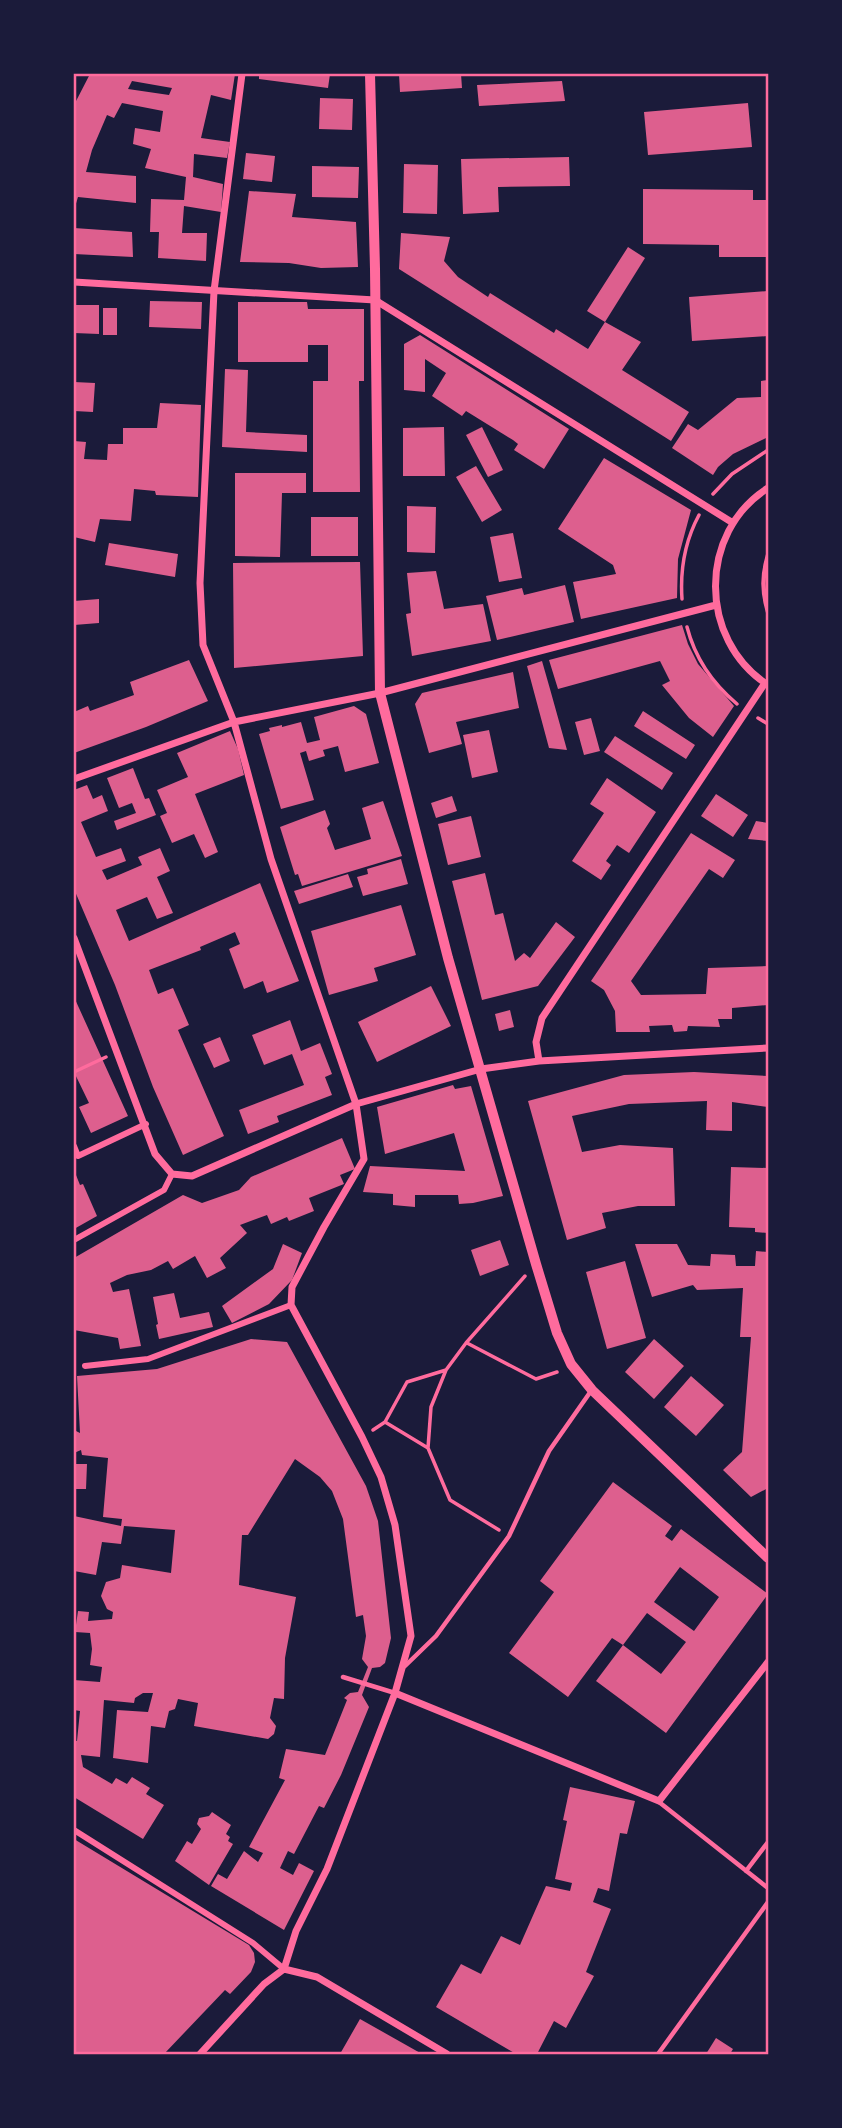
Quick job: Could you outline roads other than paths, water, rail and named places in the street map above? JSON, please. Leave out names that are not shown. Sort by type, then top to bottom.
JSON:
[{"type":"street","points":[[200,2054],[264,1984],[284,1969],[296,1931],[327,1869],[395,1693],[411,1636],[396,1525],[381,1477],[291,1305],[292,1287],[364,1159],[356,1104],[271,859],[234,722],[203,645],[201,596],[214,291],[242,74]]},
{"type":"street","points":[[370,74],[380,693],[448,958],[536,1264],[557,1333],[571,1364],[592,1390],[768,1558]]},
{"type":"street","points":[[74,282],[375,300],[733,523]]},
{"type":"street","points":[[539,1061],[536,1042],[542,1018],[766,684],[732,649],[722,628],[716,605],[715,584],[717,562],[733,523],[747,505],[768,488]]},
{"type":"street","points":[[74,779],[234,722],[380,693],[716,605]]},
{"type":"street","points":[[74,938],[146,1124],[155,1154],[172,1174],[192,1176],[356,1104],[481,1069],[539,1061],[768,1048]]},
{"type":"street","points":[[74,1146],[78,1156],[146,1124]]},
{"type":"street","points":[[74,1240],[164,1190],[172,1174]]},
{"type":"street","points":[[85,1366],[148,1359],[291,1305]]},
{"type":"street","points":[[395,1693],[659,1801],[768,1662]]},
{"type":"street","points":[[74,1830],[253,1943],[284,1969],[317,1977],[447,2054]]},
{"type":"lane","points":[[768,555],[763,572],[763,594],[768,612]]},
{"type":"lane","points":[[404,1666],[436,1636],[509,1536],[549,1451],[592,1390]]},
{"type":"lane","points":[[343,1676],[395,1693]]},
{"type":"lane","points":[[659,1801],[768,1888]]},
{"type":"lane","points":[[746,1871],[768,1842]]},
{"type":"lane","points":[[658,2054],[768,1902]]}]
